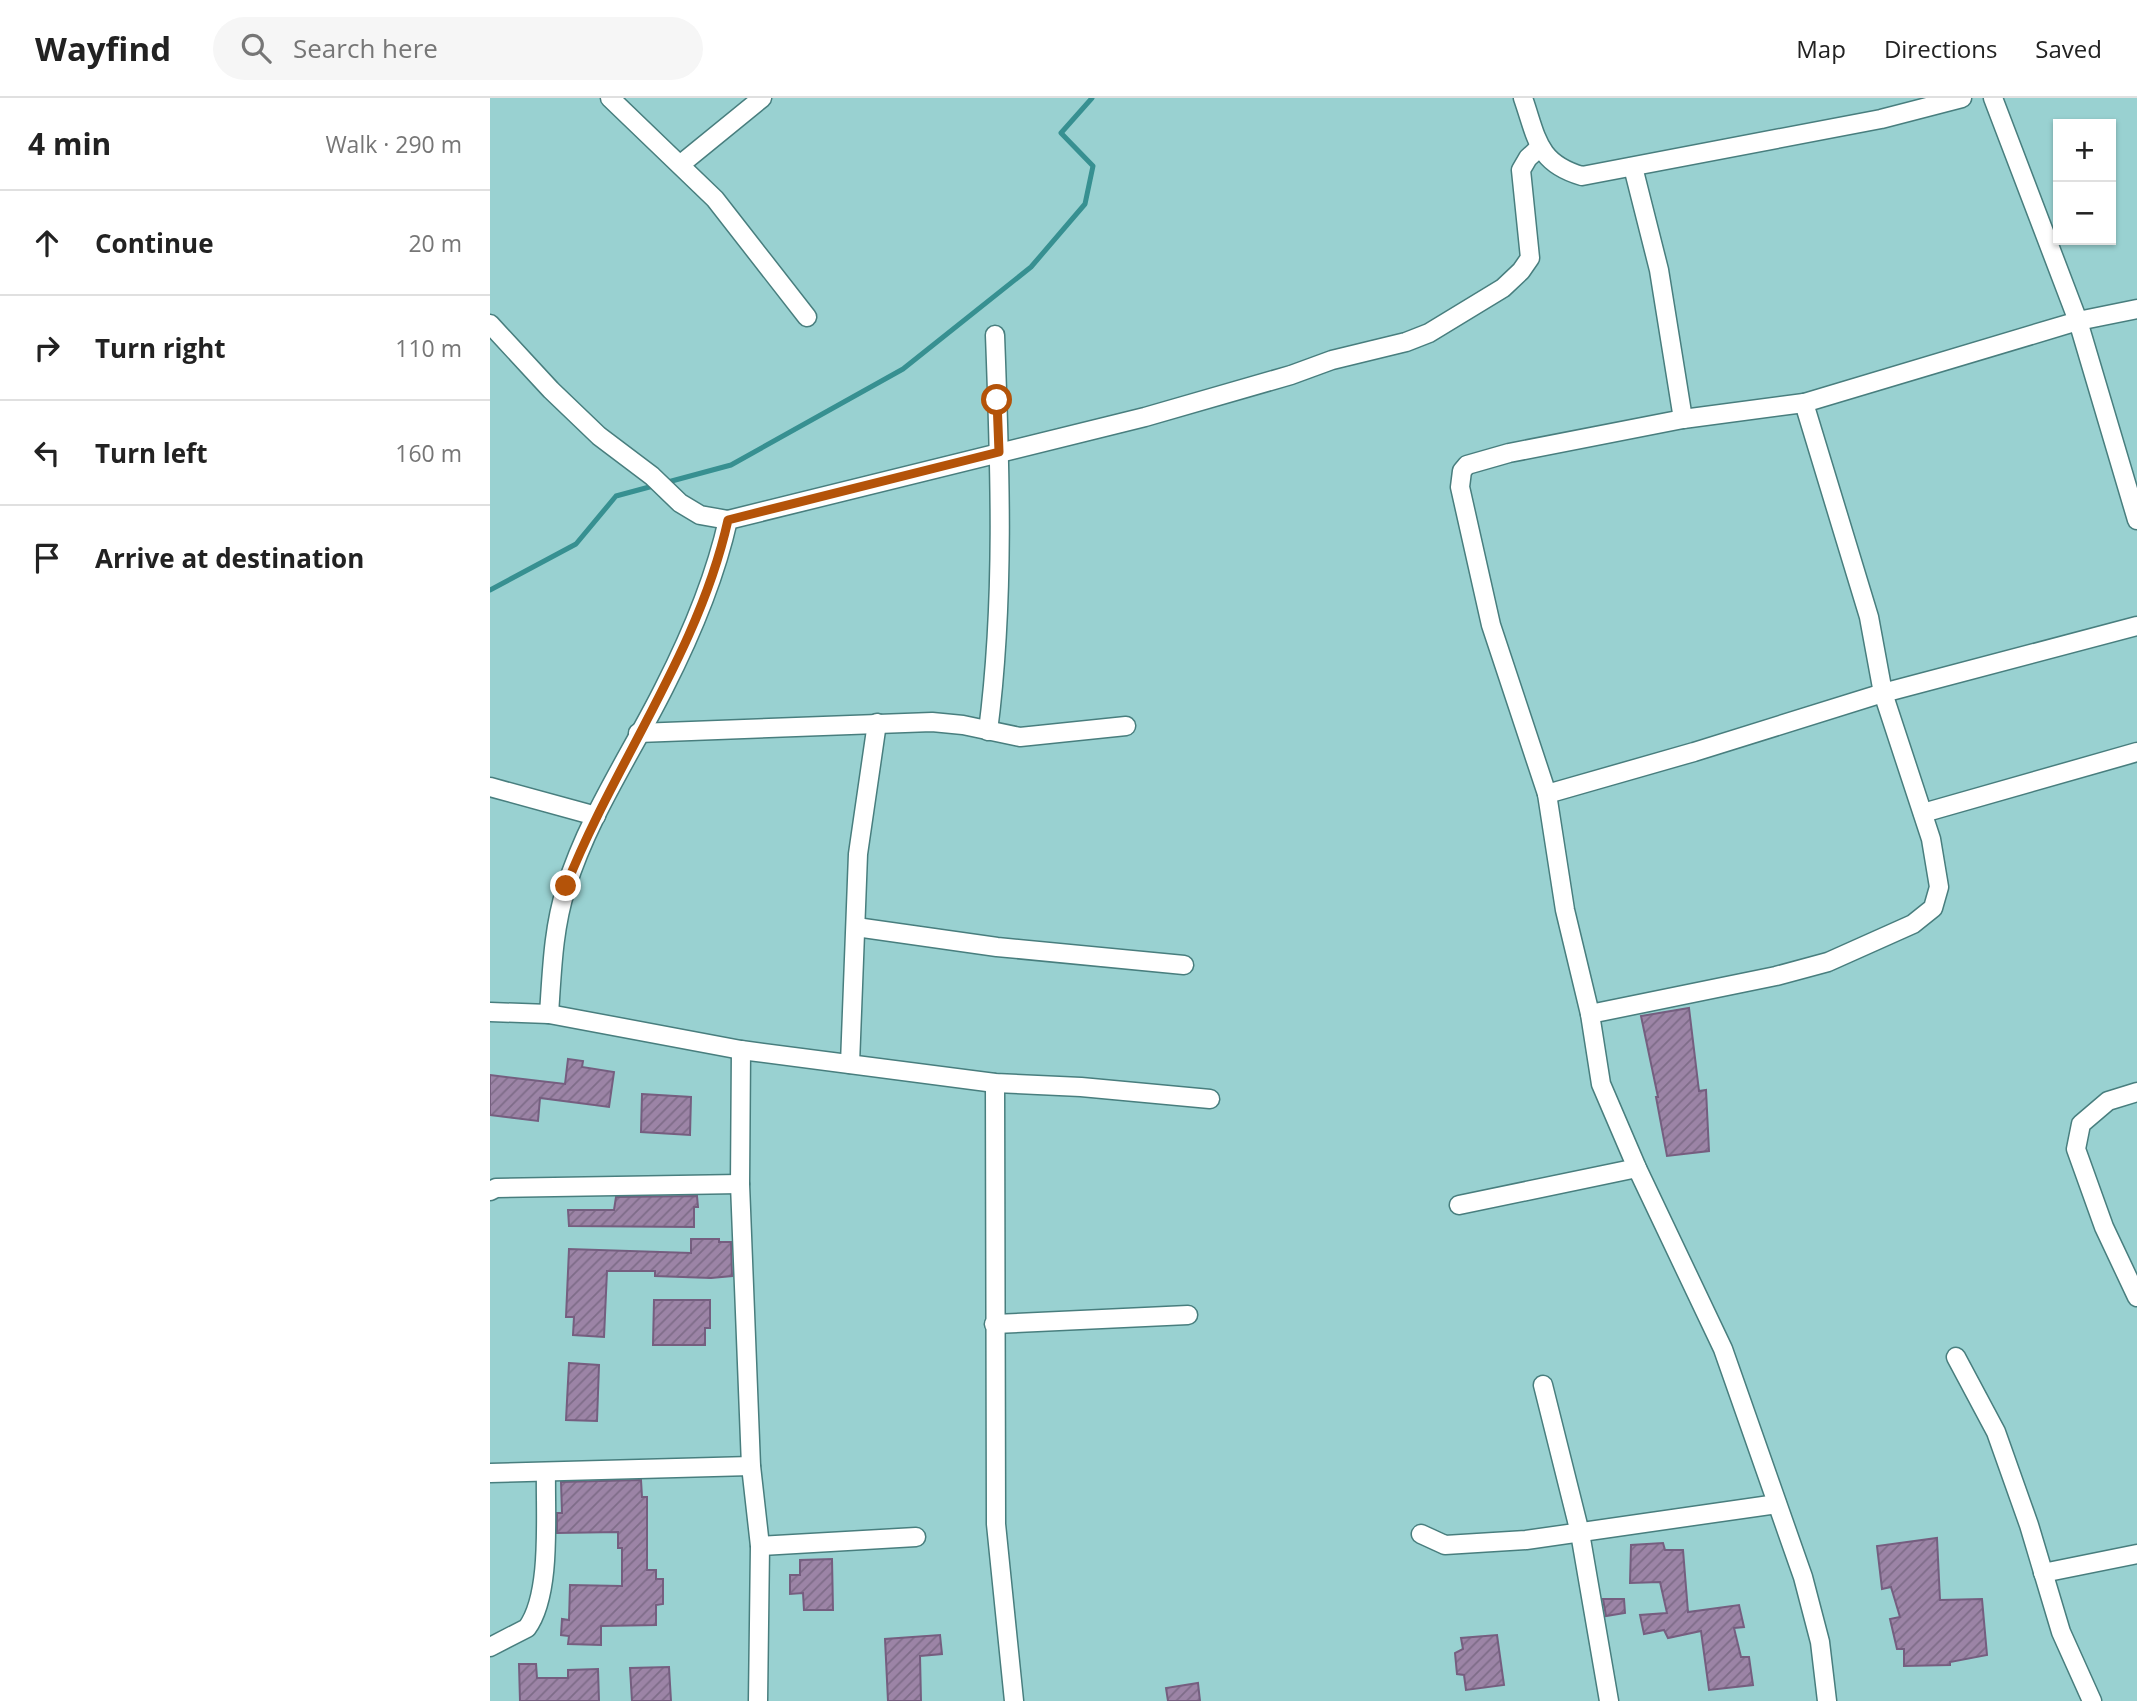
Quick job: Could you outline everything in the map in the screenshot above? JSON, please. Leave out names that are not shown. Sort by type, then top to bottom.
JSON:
[{"type":"street","points":[[610,98],[715,199],[807,317]]},
{"type":"street","points":[[681,164],[762,98]]},
{"type":"street","points":[[1523,98],[1540,147],[1551,162],[1564,171],[1582,176],[1881,119],[1962,98]]},
{"type":"street","points":[[1993,98],[2078,321],[2137,520]]},
{"type":"street","points":[[490,324],[551,390],[599,436],[652,476],[680,503],[700,515],[728,520],[1144,417],[1292,375],[1332,360],[1406,342],[1429,333],[1503,288],[1530,258],[1521,170],[1528,158],[1540,147]]},
{"type":"street","points":[[1633,167],[1659,270],[1684,419]]},
{"type":"street","points":[[1827,1701],[1820,1642],[1803,1577],[1723,1349],[1637,1168],[1601,1084],[1590,1014],[1565,910],[1547,794],[1491,625],[1460,486],[1462,471],[1467,465],[1509,453],[1684,419],[1804,403],[2078,321],[2137,309]]},
{"type":"street","points":[[988,731],[993,693],[999,583],[999,452],[995,335]]},
{"type":"street","points":[[1590,1014],[1776,976],[1815,965],[1913,924],[1933,908],[1939,887],[1931,839],[1883,693],[1869,617],[1804,403]]},
{"type":"street","points":[[549,1014],[557,919],[566,886],[596,816],[664,688],[690,631],[721,550],[728,520]]},
{"type":"street","points":[[1547,794],[1883,693],[2137,626]]},
{"type":"street","points":[[638,733],[932,722],[1020,737],[1126,726]]},
{"type":"street","points":[[850,1064],[858,854],[877,723]]},
{"type":"street","points":[[1923,813],[2137,752]]},
{"type":"street","points":[[490,787],[596,816]]},
{"type":"street","points":[[856,927],[997,947],[1184,965]]},
{"type":"street","points":[[490,1012],[549,1014],[741,1050],[995,1083],[1081,1087],[1210,1099]]},
{"type":"street","points":[[741,1050],[740,1184],[751,1466],[760,1546],[758,1701]]},
{"type":"street","points":[[995,1083],[996,1524],[1014,1701]]},
{"type":"street","points":[[2137,1092],[2108,1101],[2081,1124],[2076,1149],[2104,1227],[2137,1297]]},
{"type":"street","points":[[1459,1205],[1637,1168]]},
{"type":"street","points":[[490,1191],[496,1188],[558,1186],[740,1184]]},
{"type":"street","points":[[994,1324],[1188,1315]]},
{"type":"street","points":[[1956,1357],[1996,1432],[2029,1525],[2061,1632],[2092,1701]]},
{"type":"street","points":[[1543,1385],[1580,1533],[1609,1701]]},
{"type":"street","points":[[490,1473],[751,1466]]},
{"type":"street","points":[[490,1647],[527,1628],[541,1594],[544,1576],[546,1472]]},
{"type":"street","points":[[1421,1534],[1446,1545],[1502,1542],[1777,1504]]},
{"type":"street","points":[[760,1546],[916,1537]]},
{"type":"street","points":[[2043,1573],[2137,1555]]},
{"type":"building","points":[[1689,1008],[1699,1091],[1706,1090],[1709,1151],[1667,1156],[1641,1016]]},
{"type":"building","points":[[568,1059],[583,1061],[582,1067],[614,1072],[609,1107],[540,1098],[538,1121],[490,1115],[490,1075],[565,1084]]},
{"type":"building","points":[[642,1094],[691,1097],[690,1135],[641,1132]]},
{"type":"building","points":[[697,1196],[694,1227],[569,1226],[568,1210],[614,1210],[616,1197]]},
{"type":"building","points":[[691,1239],[731,1242],[732,1276],[655,1276],[655,1271],[607,1271],[604,1337],[573,1335],[574,1317],[566,1317],[569,1249],[691,1253]]},
{"type":"building","points":[[654,1300],[710,1300],[710,1328],[705,1328],[705,1345],[653,1345]]},
{"type":"building","points":[[569,1363],[599,1365],[597,1421],[566,1420]]},
{"type":"building","points":[[641,1480],[642,1497],[647,1497],[647,1570],[656,1570],[656,1579],[663,1579],[663,1604],[656,1605],[656,1625],[601,1626],[601,1645],[568,1644],[569,1636],[561,1635],[562,1619],[569,1620],[570,1585],[622,1586],[622,1548],[618,1548],[618,1532],[557,1533],[557,1513],[562,1513],[561,1482]]},
{"type":"building","points":[[1937,1538],[1940,1600],[1982,1599],[1987,1655],[1950,1662],[1950,1665],[1904,1666],[1904,1649],[1897,1649],[1890,1619],[1900,1617],[1891,1587],[1882,1589],[1877,1546]]},
{"type":"building","points":[[1663,1543],[1665,1550],[1683,1550],[1688,1612],[1739,1605],[1744,1627],[1734,1628],[1741,1657],[1749,1657],[1753,1685],[1709,1690],[1701,1631],[1668,1638],[1664,1630],[1644,1634],[1640,1615],[1667,1613],[1660,1582],[1630,1583],[1631,1545]]},
{"type":"building","points":[[832,1559],[833,1610],[804,1610],[803,1593],[790,1594],[790,1575],[800,1575],[800,1560]]},
{"type":"building","points":[[1603,1599],[1624,1599],[1625,1613],[1606,1616]]},
{"type":"building","points":[[940,1635],[942,1654],[920,1656],[921,1701],[888,1701],[885,1639]]},
{"type":"building","points":[[1497,1635],[1504,1685],[1466,1690],[1464,1675],[1457,1674],[1455,1653],[1463,1649],[1461,1638]]},
{"type":"building","points":[[519,1664],[536,1664],[537,1678],[568,1678],[568,1670],[598,1669],[599,1701],[520,1701]]},
{"type":"building","points":[[669,1667],[671,1701],[632,1701],[630,1668]]},
{"type":"building","points":[[1198,1683],[1200,1701],[1168,1701],[1166,1688]]},
{"type":"waterway","points":[[490,590],[576,544],[616,496],[731,465],[903,369],[1031,267],[1085,204],[1093,166],[1061,133],[1092,98]]},
{"type":"route","points":[[566,886],[596,816],[664,688],[690,631],[721,550],[728,520],[999,452],[997,400]]}]
